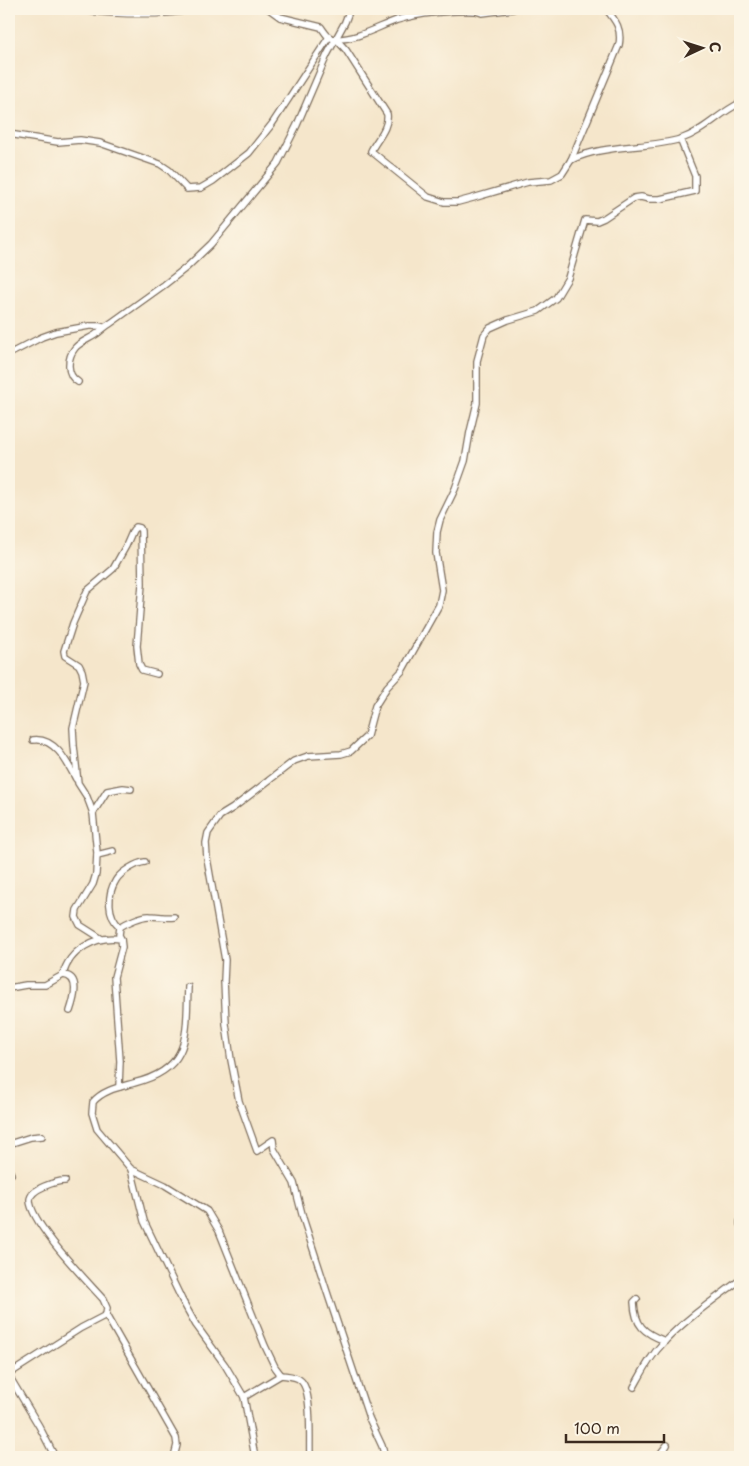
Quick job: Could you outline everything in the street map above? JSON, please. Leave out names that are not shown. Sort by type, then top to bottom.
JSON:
[{"type":"street","points":[[77,9],[118,11],[189,9]]},
{"type":"street","points":[[268,9],[280,17],[320,27],[346,50],[386,114],[388,121],[371,151],[428,197],[444,202],[458,202],[528,182],[551,180],[562,174],[571,160],[619,45],[620,30],[618,24],[606,9]]},
{"type":"street","points":[[78,382],[69,374],[68,368],[73,350],[187,267],[211,244],[268,175],[285,151],[333,38],[350,9]]},
{"type":"street","points":[[9,134],[58,142],[80,140],[100,143],[160,164],[169,170],[187,189],[201,188],[234,166],[261,139],[329,41],[333,38],[362,34],[399,20],[460,10],[473,10],[482,13],[513,9]]},
{"type":"street","points":[[571,160],[596,152],[641,147],[690,136],[728,108],[740,103]]},
{"type":"street","points":[[385,1457],[369,1418],[327,1292],[303,1218],[294,1183],[274,1149],[273,1140],[257,1151],[239,1101],[226,1024],[225,960],[207,858],[206,843],[208,833],[220,816],[294,761],[308,756],[341,754],[351,751],[367,736],[370,718],[375,706],[387,687],[402,671],[439,604],[442,590],[436,553],[437,532],[440,520],[455,489],[465,461],[477,403],[477,361],[484,335],[490,328],[508,320],[538,311],[556,298],[568,278],[585,220],[597,221],[604,218],[634,198],[660,199],[695,191],[695,176],[680,139]]},
{"type":"street","points":[[9,354],[56,332],[89,326],[103,327]]},
{"type":"street","points":[[78,783],[73,728],[84,681],[79,665],[65,656],[64,651],[87,591],[113,569],[136,527],[140,528],[141,531],[142,552],[140,626],[137,646],[139,664],[142,670],[157,674]]},
{"type":"street","points":[[33,740],[38,740],[55,747],[62,754],[87,797],[93,813],[97,855],[96,874],[93,884],[77,910],[76,917],[80,925],[102,939]]},
{"type":"street","points":[[93,813],[107,791],[123,788],[131,790]]},
{"type":"street","points":[[97,855],[113,851]]},
{"type":"street","points":[[120,927],[115,923],[110,913],[110,902],[116,879],[132,867],[145,862]]},
{"type":"street","points":[[120,927],[149,915],[163,918],[174,917]]},
{"type":"street","points":[[119,1087],[120,1061],[114,977],[122,948],[119,935],[120,927]]},
{"type":"street","points":[[63,975],[64,970],[74,956],[89,943],[102,939],[121,939]]},
{"type":"street","points":[[9,988],[26,985],[45,985],[63,975],[71,977],[74,980],[74,993],[70,1011]]},
{"type":"street","points":[[188,987],[186,1026],[178,1059],[169,1068],[153,1077],[119,1087],[97,1097],[92,1102],[92,1113],[100,1134],[131,1169],[165,1185],[207,1211],[219,1230],[265,1346],[281,1375]]},
{"type":"street","points":[[9,1144],[31,1137],[42,1136]]},
{"type":"street","points":[[131,1169],[144,1221],[182,1300],[196,1325],[225,1365],[244,1397],[255,1457]]},
{"type":"street","points":[[55,1457],[9,1375],[66,1337],[106,1315],[110,1309],[55,1246],[32,1208],[30,1200],[37,1190],[65,1181]]},
{"type":"street","points":[[634,1387],[646,1366],[665,1341],[699,1311],[740,1280]]},
{"type":"street","points":[[637,1299],[634,1302],[634,1312],[643,1331],[665,1341]]},
{"type":"street","points":[[106,1315],[176,1438],[177,1445],[174,1457]]},
{"type":"street","points":[[244,1397],[281,1375],[298,1378],[305,1386],[309,1404],[310,1457]]},
{"type":"street","points":[[658,1457],[667,1445]]}]
